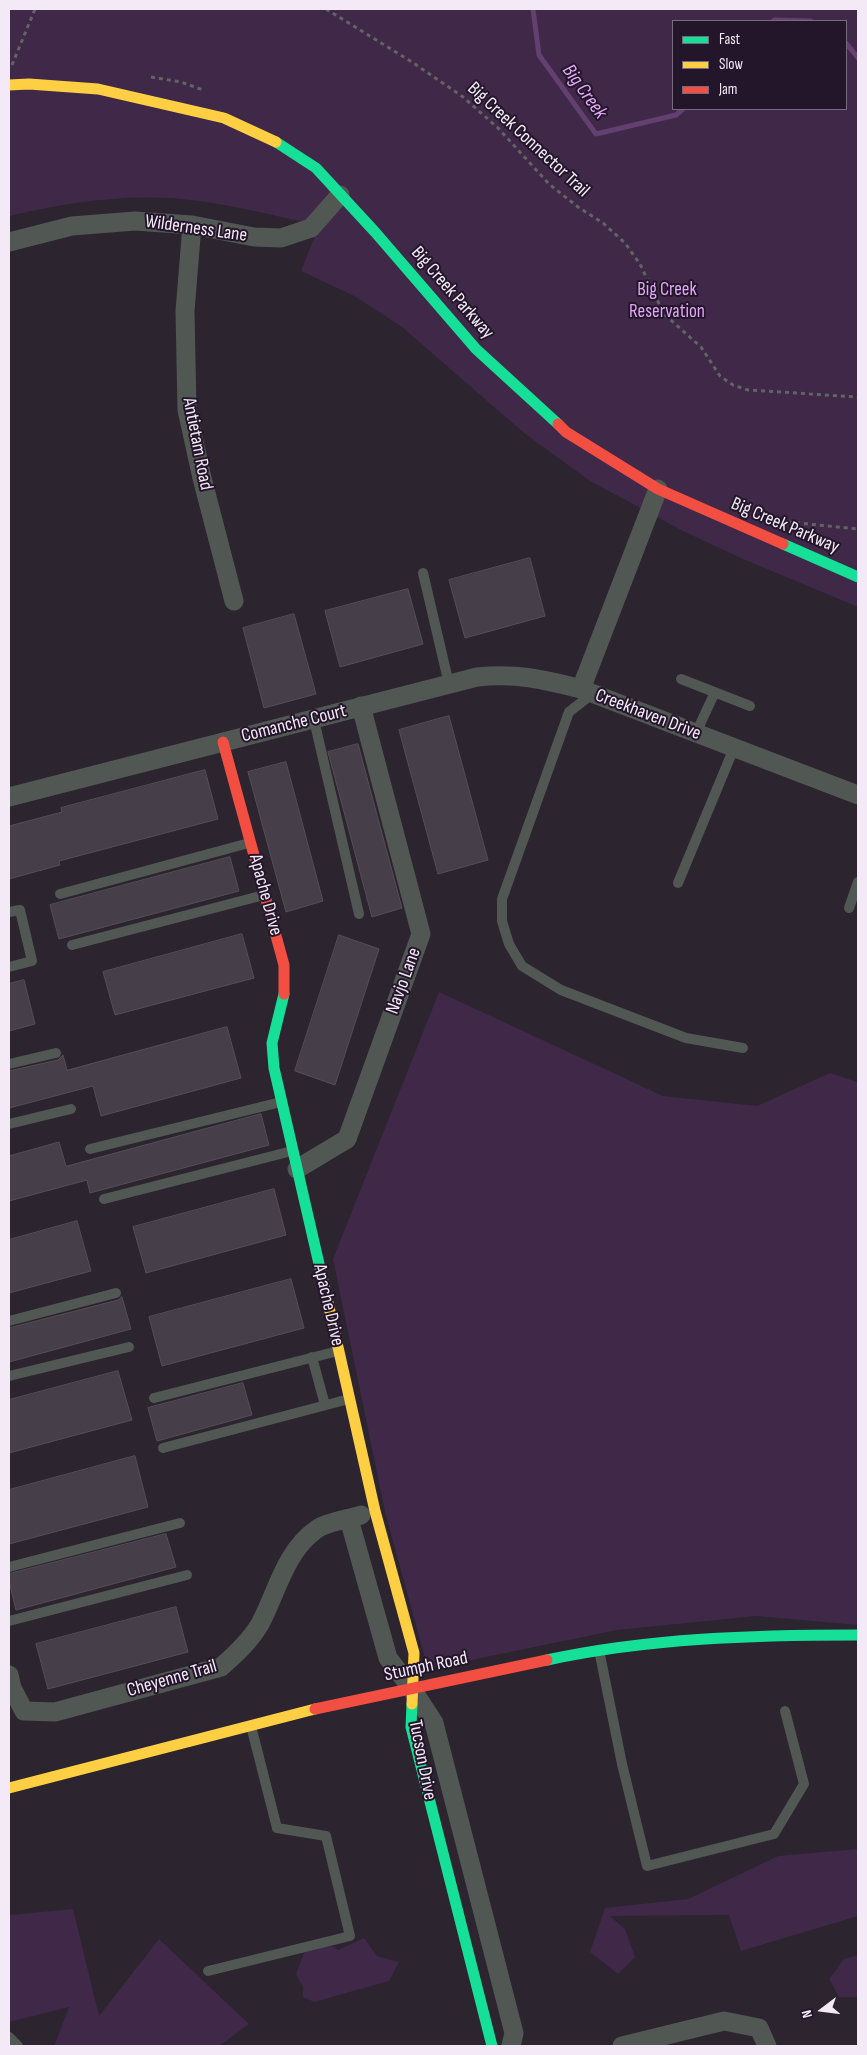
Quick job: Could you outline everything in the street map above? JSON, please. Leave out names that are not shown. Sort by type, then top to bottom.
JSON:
[{"type":"street","name":"Big Creek Parkway","points":[[9,85],[29,84],[98,89],[224,118],[281,145],[316,168],[375,232],[476,349],[566,432],[658,489],[858,577]]},
{"type":"street","name":"Wilderness Lane","points":[[9,242],[72,226],[135,221],[192,225],[254,237],[281,238],[311,228],[340,195]]},
{"type":"street","name":"Antietam Road","points":[[192,225],[185,310],[187,410],[202,478],[234,601]]},
{"type":"street","name":"Creekhaven Drive","points":[[658,489],[587,691],[858,795]]},
{"type":"street","name":"Comanche Court","points":[[9,797],[477,677],[504,674],[536,678],[587,691]]},
{"type":"street","name":"Navjo Lane","points":[[297,1169],[347,1139],[421,934],[361,706]]},
{"type":"street","name":"Apache Drive","points":[[222,742],[284,965],[284,996],[272,1042],[274,1068],[376,1511],[414,1653],[412,1689]]},
{"type":"street","name":"Cheyenne Trail","points":[[9,1675],[12,1688],[24,1711],[55,1712],[221,1667],[239,1652],[259,1625],[285,1568],[298,1547],[318,1528],[376,1511]]},
{"type":"street","points":[[349,1519],[388,1658],[412,1689]]},
{"type":"street","name":"Stumph Road","points":[[9,1788],[340,1702],[412,1689],[599,1649],[712,1638],[792,1635],[858,1636]]},
{"type":"street","name":"Tucson Drive","points":[[412,1689],[411,1727],[492,2046]]},
{"type":"street","name":"Tucson Drive","points":[[412,1689],[434,1723],[514,2034],[511,2046]]},
{"type":"street","points":[[622,2046],[724,2021],[759,2028],[767,2046]]},
{"type":"lane","points":[[423,573],[449,684]]},
{"type":"lane","points":[[681,679],[750,706]]},
{"type":"lane","points":[[587,691],[569,712],[502,899],[502,921],[509,944],[522,966],[561,990],[686,1038],[743,1048]]},
{"type":"lane","points":[[696,733],[715,692]]},
{"type":"lane","points":[[314,720],[359,914]]},
{"type":"lane","points":[[678,883],[734,748]]},
{"type":"lane","points":[[60,894],[250,843]]},
{"type":"lane","points":[[849,908],[858,882]]},
{"type":"lane","points":[[72,945],[265,895]]},
{"type":"lane","points":[[9,912],[20,910],[32,961],[9,967]]},
{"type":"lane","points":[[9,1064],[56,1053]]},
{"type":"lane","points":[[90,1149],[282,1101]]},
{"type":"lane","points":[[9,1124],[71,1109]]},
{"type":"lane","points":[[104,1199],[293,1151]]},
{"type":"lane","points":[[9,1321],[116,1293]]},
{"type":"lane","points":[[9,1376],[129,1347]]},
{"type":"lane","points":[[154,1398],[339,1350]]},
{"type":"lane","points":[[312,1357],[325,1405]]},
{"type":"lane","points":[[163,1448],[350,1398]]},
{"type":"lane","points":[[9,1568],[180,1523]]},
{"type":"lane","points":[[9,1621],[186,1575]]},
{"type":"lane","points":[[599,1649],[622,1764],[647,1866],[774,1834],[804,1784],[785,1710]]},
{"type":"lane","points":[[208,1971],[350,1936],[326,1836],[277,1828],[250,1726]]},
{"type":"lane","points":[[9,2037],[18,2046]]},
{"type":"path","points":[[11,65],[35,9]]},
{"type":"path","name":"Big Creek Connector Trail","points":[[326,9],[412,62],[463,97],[498,128],[549,184],[578,207],[604,223],[625,243],[640,264],[653,296],[664,314],[701,346],[720,376],[733,386],[748,390],[858,397]]},
{"type":"green space","name":"Big Creek Reservation","points":[[9,9],[858,9],[858,607],[743,559],[683,531],[590,481],[524,433],[402,327],[354,296],[301,271],[321,220],[308,223],[213,203],[175,198],[127,198],[55,206],[9,216]]},
{"type":"green space","points":[[439,992],[663,1096],[757,1106],[830,1073],[858,1082],[858,1625],[756,1616],[617,1630],[428,1669],[385,1512],[333,1259]]},
{"type":"green space","points":[[858,1849],[858,1916],[741,1951],[729,1915],[610,1916],[625,1929],[635,1957],[618,1974],[590,1952],[605,1908],[688,1899],[778,1856]]},
{"type":"green space","points":[[73,1909],[99,2016],[159,1939],[249,2024],[219,2046],[54,2046],[69,2007],[9,2022],[9,1913],[10,1915]]},
{"type":"green space","points":[[364,1938],[377,1956],[399,1962],[389,1981],[314,2002],[303,1997],[303,1987],[296,1974],[304,1953],[323,1940],[338,1950]]},
{"type":"green space","points":[[858,1955],[858,1997],[839,1997],[829,1979],[844,1959]]},
{"type":"building","points":[[530,558],[545,616],[465,638],[449,580]]},
{"type":"building","points":[[408,589],[423,644],[340,667],[325,611]]},
{"type":"building","points":[[294,614],[316,694],[264,708],[243,628]]},
{"type":"building","points":[[449,716],[488,860],[438,874],[399,730]]},
{"type":"building","points":[[358,744],[402,908],[372,917],[328,752]]},
{"type":"building","points":[[286,762],[323,901],[286,912],[248,772]]},
{"type":"building","points":[[205,770],[218,819],[59,861],[60,865],[9,879],[9,826],[62,812],[61,808]]},
{"type":"building","points":[[230,857],[239,891],[59,939],[50,905]]},
{"type":"building","points":[[242,934],[254,978],[115,1015],[103,972]]},
{"type":"building","points":[[339,935],[379,949],[335,1085],[295,1071]]},
{"type":"building","points":[[24,980],[35,1024],[9,1031],[9,984]]},
{"type":"building","points":[[227,1027],[241,1078],[101,1116],[93,1086],[9,1108],[9,1071],[58,1060],[63,1055],[67,1070]]},
{"type":"building","points":[[261,1114],[269,1145],[90,1193],[87,1180],[9,1201],[9,1156],[59,1142],[66,1166]]},
{"type":"building","points":[[274,1189],[286,1235],[146,1273],[133,1227]]},
{"type":"building","points":[[77,1221],[91,1271],[9,1293],[9,1240]]},
{"type":"building","points":[[291,1279],[304,1328],[162,1366],[149,1317]]},
{"type":"building","points":[[122,1297],[131,1329],[9,1362],[9,1328],[118,1300]]},
{"type":"building","points":[[118,1371],[132,1420],[9,1453],[9,1400]]},
{"type":"building","points":[[243,1383],[252,1415],[157,1441],[148,1408]]},
{"type":"building","points":[[135,1456],[148,1507],[9,1544],[9,1490]]},
{"type":"building","points":[[166,1534],[176,1567],[16,1610],[9,1574]]},
{"type":"building","points":[[176,1607],[188,1652],[48,1689],[36,1644]]},
{"type":"waterway","name":"Big Creek","points":[[533,9],[539,55],[596,134],[676,115],[682,110]]},
{"type":"waterway","name":"Big Creek","points":[[847,44],[858,58]]},
{"type":"traffic: fast","points":[[276,142],[316,168],[375,232],[476,349],[558,424]]},
{"type":"traffic: fast","points":[[783,544],[858,577]]},
{"type":"traffic: fast","points":[[284,994],[272,1043],[274,1068],[328,1303]]},
{"type":"traffic: fast","points":[[547,1660],[663,1642],[741,1637],[858,1635]]},
{"type":"traffic: fast","points":[[412,1704],[411,1727],[492,2046]]},
{"type":"traffic: slow","points":[[9,85],[29,84],[98,89],[224,118],[276,142]]},
{"type":"traffic: slow","points":[[328,1303],[375,1511],[414,1653],[412,1704]]},
{"type":"traffic: slow","points":[[9,1788],[315,1709]]},
{"type":"traffic: jam","points":[[558,424],[566,432],[658,489],[783,544]]},
{"type":"traffic: jam","points":[[223,742],[284,965],[284,994]]},
{"type":"traffic: jam","points":[[315,1709],[547,1660]]}]
